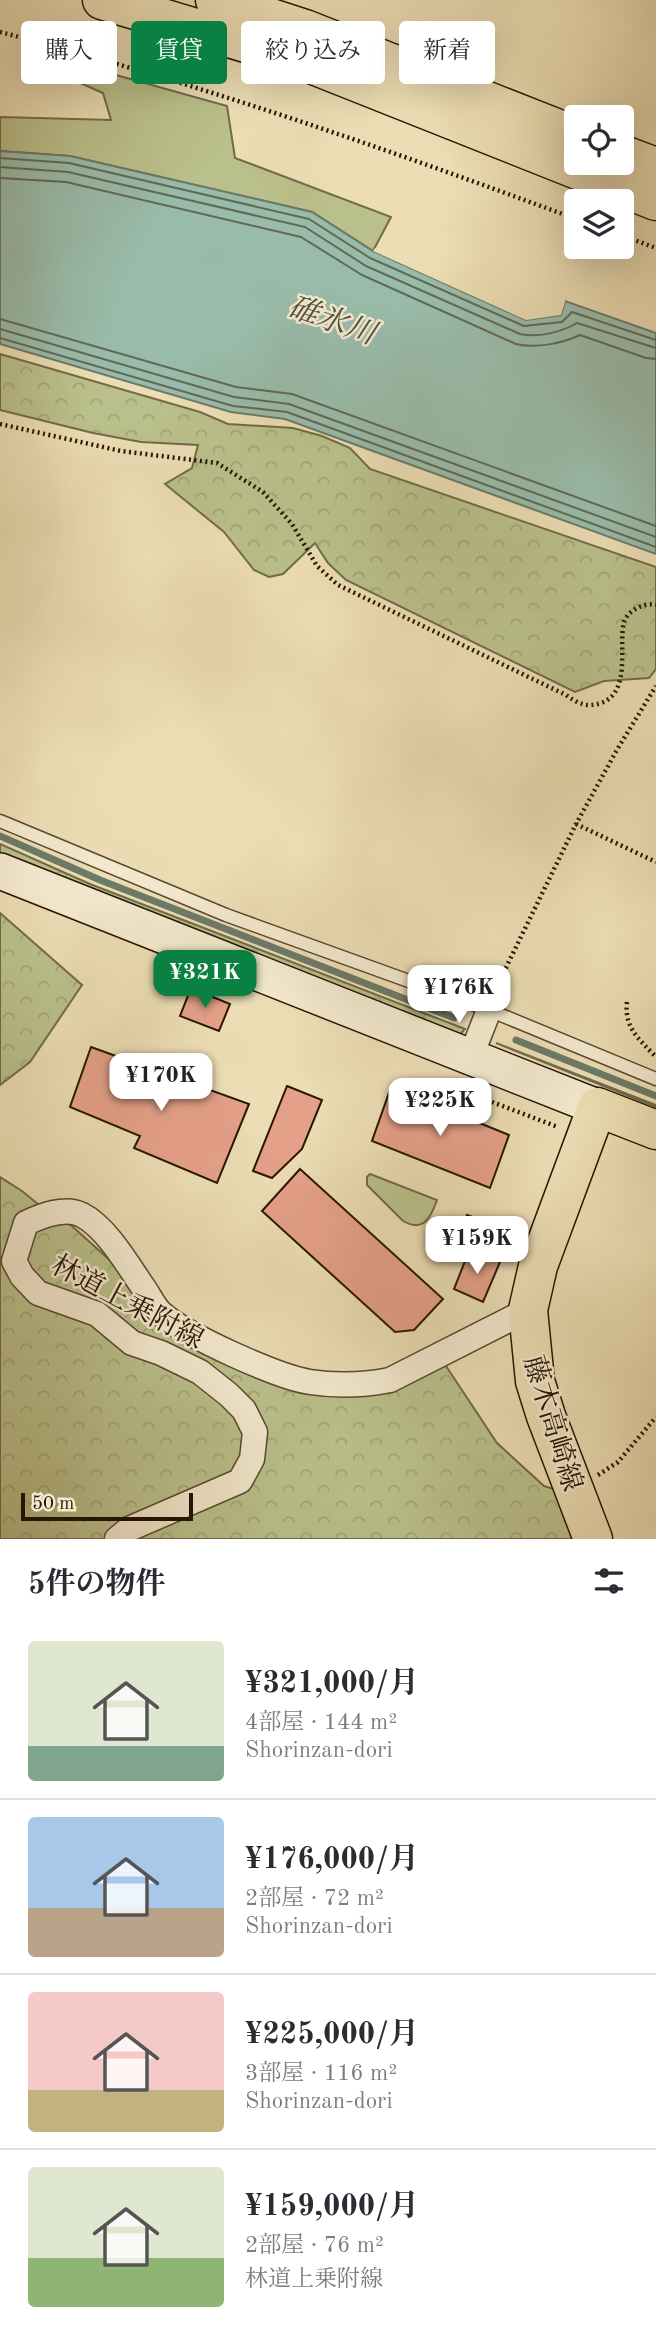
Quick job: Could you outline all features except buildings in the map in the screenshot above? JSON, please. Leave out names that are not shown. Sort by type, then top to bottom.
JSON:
[{"type":"main road","points":[[102,0],[296,58],[656,201]]},
{"type":"main road","points":[[215,0],[305,29],[564,131]]},
{"type":"main road","points":[[634,159],[656,167]]},
{"type":"main road","points":[[597,1107],[656,1130]]},
{"type":"main road","name":"藤木高崎線","points":[[593,1539],[573,1491],[535,1381],[528,1310],[538,1266],[597,1107]]},
{"type":"street","points":[[0,871],[597,1107]]},
{"type":"street","points":[[471,1056],[489,1010]]},
{"type":"street","name":"林道上乗附線","points":[[117,1539],[129,1529],[240,1481],[252,1459],[255,1432],[244,1410],[200,1372],[161,1353],[132,1343],[97,1314],[38,1293],[22,1276],[14,1261],[26,1223],[44,1214],[80,1213],[98,1227],[123,1258],[160,1313],[217,1346],[281,1374],[310,1382],[369,1384],[390,1380],[528,1310]]},
{"type":"lane","points":[[0,821],[226,915],[489,1010],[656,1079]]},
{"type":"path","points":[[0,32],[80,52],[319,128],[564,215]]},
{"type":"path","points":[[634,240],[656,248]]},
{"type":"path","points":[[0,424],[121,451],[217,463],[263,492],[292,524],[317,566],[338,585],[576,702],[592,706],[608,701],[620,681],[624,622],[628,614],[650,603],[656,605]]},
{"type":"path","points":[[489,1010],[504,970],[576,824],[656,686]]},
{"type":"path","points":[[576,824],[656,862]]},
{"type":"path","points":[[628,1002],[625,1017],[636,1037],[656,1057]]},
{"type":"path","points":[[573,1491],[618,1462],[656,1417]]},
{"type":"green space","points":[[117,75],[131,79],[131,84],[148,84],[227,106],[235,158],[391,217],[373,251],[312,212],[70,156],[0,151],[0,117],[111,120],[103,93],[82,84],[117,84]]},
{"type":"green space","points":[[0,354],[200,412],[228,424],[293,428],[322,436],[350,448],[370,469],[656,567],[656,669],[649,678],[604,681],[575,692],[346,580],[328,563],[315,543],[283,574],[269,577],[254,570],[224,532],[165,484],[192,468],[198,445],[141,442],[0,410]]},
{"type":"green space","points":[[0,844],[90,884],[465,1029],[459,1036],[0,856]]},
{"type":"green space","points":[[0,913],[82,985],[30,1062],[0,1085]]},
{"type":"green space","points":[[496,1043],[656,1105],[656,1107]]},
{"type":"green space","points":[[370,1174],[437,1200],[426,1221],[416,1225],[403,1221],[367,1185],[367,1177]]},
{"type":"green space","points":[[0,1177],[49,1213],[72,1226],[114,1264],[155,1319],[277,1383],[444,1363],[497,1443],[544,1486],[554,1489],[578,1539],[0,1539]]},
{"type":"water","name":"碓氷川","points":[[0,151],[70,156],[312,212],[373,251],[526,320],[561,315],[565,301],[656,333],[656,554],[285,419],[231,412],[0,344]]},
{"type":"pier","points":[[375,248],[527,316],[558,312],[562,300],[566,298],[561,315],[526,320],[373,251]]},
{"type":"waterway","points":[[0,836],[100,880],[454,1018]]},
{"type":"waterway","points":[[516,1040],[656,1096]]}]
